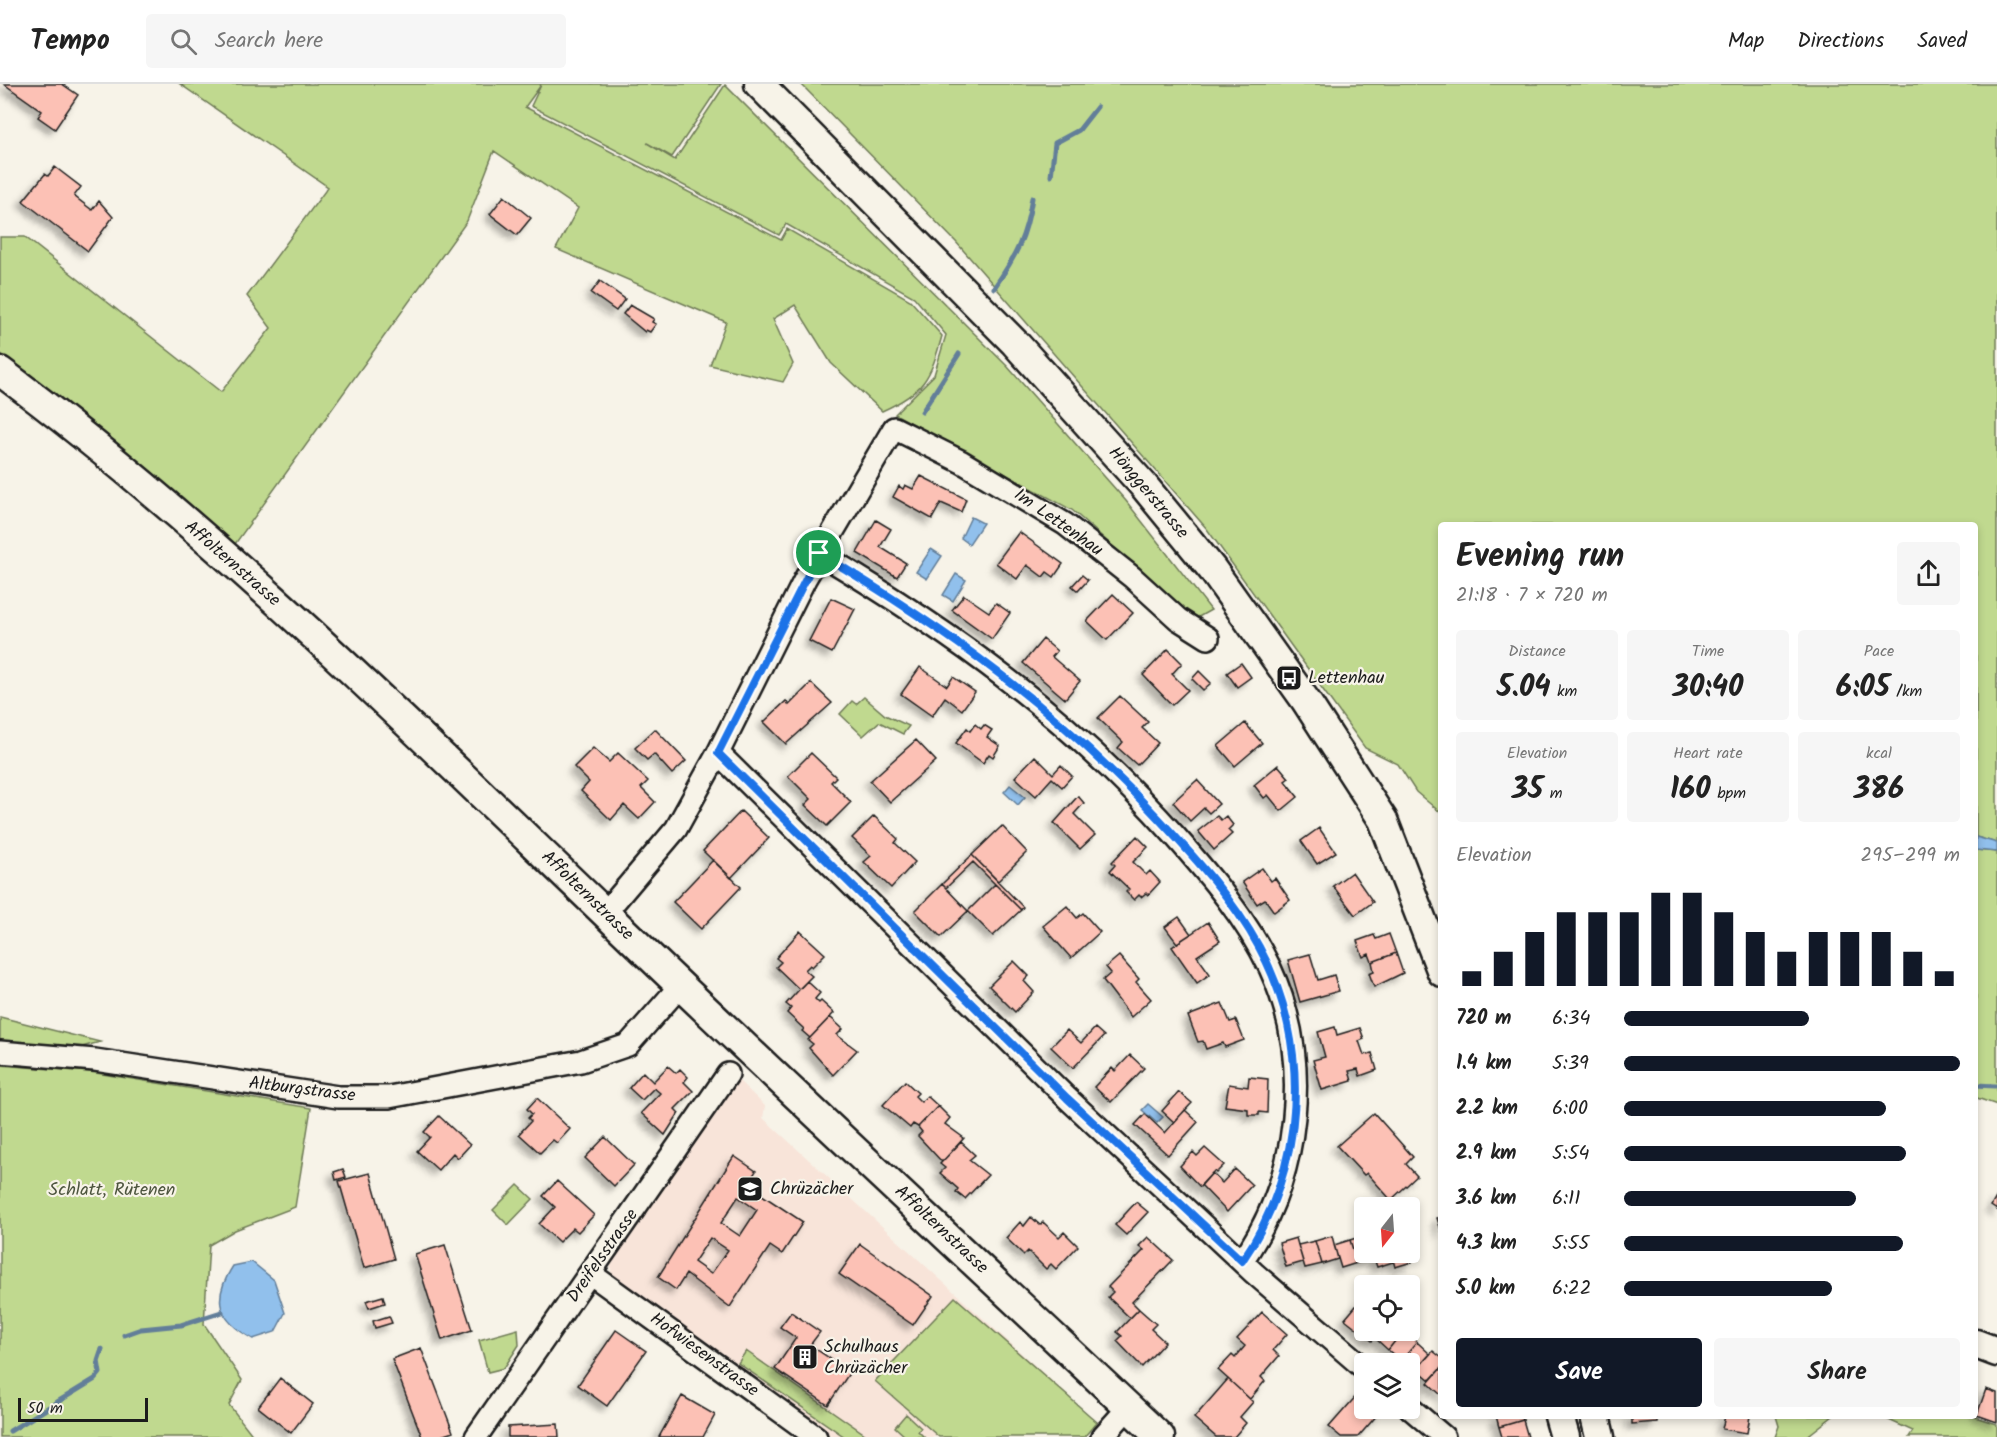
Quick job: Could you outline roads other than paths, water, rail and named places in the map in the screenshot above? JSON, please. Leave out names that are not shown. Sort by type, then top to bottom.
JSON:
[{"type":"street","name":"Hönggerstrasse","points":[[759,84],[1015,343],[1144,486],[1212,569],[1306,701],[1383,820],[1438,962]]},
{"type":"street","name":"Affolternstrasse","points":[[0,371],[230,559],[470,782],[680,986],[1160,1437]]},
{"type":"street","name":"Im Lettenhau","points":[[819,553],[894,428],[962,462],[1065,524],[1132,577],[1178,619],[1208,638]]},
{"type":"street","points":[[605,913],[676,829],[718,753],[819,553],[895,598],[967,647],[1064,724],[1112,768],[1167,828],[1223,891],[1248,928],[1271,970],[1291,1035],[1295,1109],[1284,1172],[1275,1199],[1260,1234],[1242,1261]]},
{"type":"street","points":[[718,753],[1067,1098],[1242,1261],[1354,1359]]},
{"type":"street","name":"Altburgstrasse","points":[[0,1052],[95,1060],[338,1097],[389,1097],[581,1061],[628,1045],[680,986]]},
{"type":"street","name":"Dreifelsstrasse","points":[[477,1437],[729,1074]]},
{"type":"street","name":"Hofwiesenstrasse","points":[[591,1274],[816,1437]]},
{"type":"street","points":[[1978,1345],[1997,1352]]},
{"type":"street","points":[[1102,1437],[1129,1407]]},
{"type":"street","points":[[1420,1417],[1444,1437]]},
{"type":"street","points":[[1560,1419],[1565,1437]]},
{"type":"street","points":[[1596,1419],[1600,1437]]},
{"type":"water","points":[[971,517],[983,523],[969,544],[961,538]]},
{"type":"water","points":[[931,549],[942,556],[927,579],[916,572]]},
{"type":"water","points":[[956,574],[966,580],[953,601],[943,595]]},
{"type":"water","points":[[1010,785],[1025,797],[1018,805],[1004,792]]},
{"type":"water","points":[[1978,838],[1997,843],[1997,852],[1978,850]]},
{"type":"water","points":[[1148,1104],[1163,1117],[1157,1123],[1142,1110]]},
{"type":"water","points":[[252,1262],[274,1280],[285,1313],[275,1332],[253,1339],[241,1332],[225,1317],[220,1299],[226,1278],[233,1266]]},
{"type":"waterway","points":[[1051,176],[1055,143],[1079,130],[1097,107]]},
{"type":"waterway","points":[[994,288],[1019,246],[1027,224],[1032,198]]},
{"type":"waterway","points":[[922,412],[959,354]]},
{"type":"waterway","points":[[1978,1085],[1995,1086]]},
{"type":"waterway","points":[[124,1335],[141,1329],[181,1325],[222,1312]]},
{"type":"waterway","points":[[10,1431],[95,1379],[100,1373],[98,1361],[102,1349]]},
{"type":"place","name":"Lettenhau","points":[[1289,678]]},
{"type":"place","name":"Chrüzächer","points":[[750,1189]]},
{"type":"place","name":"Schulhaus Chrüzächer","points":[[805,1357]]},
{"type":"park label","name":"Schlatt, Rütenen","points":[[112,1190]]}]
